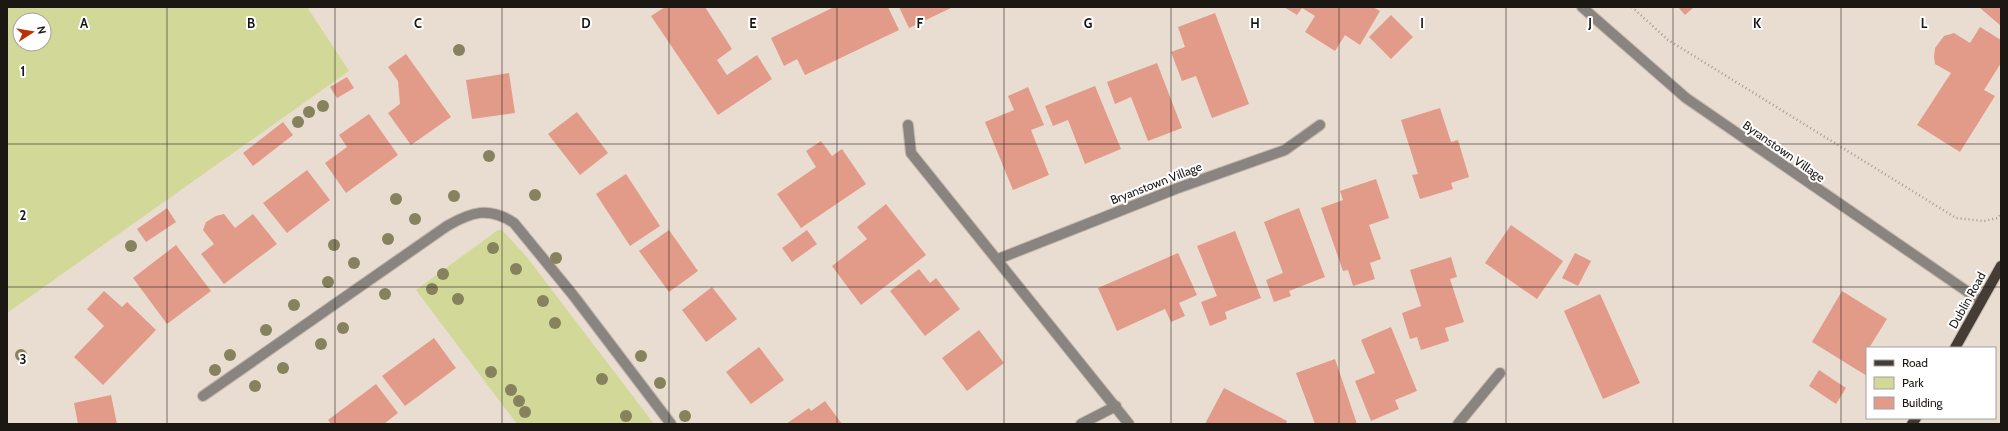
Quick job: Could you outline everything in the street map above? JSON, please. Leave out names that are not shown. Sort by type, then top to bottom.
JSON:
[{"type":"main road","name":"Dublin Road","points":[[1956,347],[2001,266]]},
{"type":"street","name":"Byranstown Village","points":[[1582,7],[1686,98],[1981,301]]},
{"type":"street","name":"Bryanstown Village","points":[[998,259],[1178,188],[1285,150],[1320,125]]},
{"type":"street","points":[[908,126],[911,153],[998,259],[1129,424]]},
{"type":"street","points":[[203,396],[447,226],[467,215],[492,213],[504,217],[514,223],[573,295],[671,424]]},
{"type":"street","points":[[1458,424],[1500,373]]},
{"type":"street","points":[[1081,424],[1116,406]]},
{"type":"path","points":[[1632,7],[1668,40],[1956,218],[1984,221],[1998,218],[2001,214]]},
{"type":"green space","points":[[7,7],[307,7],[349,71],[7,313]]},
{"type":"green space","points":[[498,230],[502,230],[526,256],[654,424],[517,424],[416,290]]},
{"type":"building","points":[[665,7],[705,7],[732,49],[717,60],[727,75],[757,55],[772,79],[718,115],[651,16]]},
{"type":"building","points":[[834,7],[888,7],[899,30],[805,75],[797,59],[784,66],[771,38]]},
{"type":"building","points":[[899,7],[953,7],[909,28]]},
{"type":"building","points":[[1284,7],[1373,7],[1380,11],[1360,45],[1345,35],[1335,51],[1305,32],[1315,16],[1302,8],[1297,15]]},
{"type":"building","points":[[1678,7],[1694,7],[1685,15]]},
{"type":"building","points":[[1979,7],[2001,7],[2001,26]]},
{"type":"building","points":[[1215,13],[1249,104],[1212,118],[1196,76],[1182,81],[1171,52],[1185,47],[1178,27]]},
{"type":"building","points":[[1391,15],[1413,37],[1391,59],[1369,37]]},
{"type":"building","points":[[1980,27],[2001,40],[2001,63],[1984,90],[1995,96],[1960,152],[1917,125],[1951,73],[1935,64],[1935,48],[1944,36],[1954,33],[1970,43]]},
{"type":"building","points":[[406,54],[451,117],[411,145],[388,113],[400,104],[398,81],[388,67]]},
{"type":"building","points":[[1157,63],[1182,128],[1148,141],[1131,97],[1115,104],[1107,82]]},
{"type":"building","points":[[509,73],[515,113],[472,119],[466,80]]},
{"type":"building","points":[[347,77],[354,88],[337,98],[330,87]]},
{"type":"building","points":[[1095,86],[1121,149],[1085,164],[1068,120],[1053,126],[1045,106]]},
{"type":"building","points":[[1028,87],[1044,125],[1031,130],[1049,175],[1013,190],[985,122],[1014,110],[1008,96]]},
{"type":"building","points":[[1440,108],[1451,142],[1458,140],[1469,177],[1451,183],[1453,189],[1420,199],[1412,175],[1418,174],[1401,120]]},
{"type":"building","points":[[577,112],[608,153],[580,175],[548,134]]},
{"type":"building","points":[[369,114],[398,155],[346,193],[325,163],[347,147],[339,135]]},
{"type":"building","points":[[283,122],[293,135],[253,166],[243,153]]},
{"type":"building","points":[[821,141],[832,156],[842,149],[866,184],[801,228],[777,194],[816,167],[806,151]]},
{"type":"building","points":[[307,170],[330,200],[287,233],[263,203]]},
{"type":"building","points":[[626,174],[660,226],[630,246],[596,194]]},
{"type":"building","points":[[1376,179],[1389,218],[1369,225],[1381,259],[1370,263],[1375,279],[1353,286],[1348,270],[1343,271],[1321,208],[1343,200],[1340,191]]},
{"type":"building","points":[[886,204],[926,255],[861,305],[832,266],[867,239],[857,227]]},
{"type":"building","points":[[167,208],[176,222],[146,242],[137,229]]},
{"type":"building","points":[[1299,208],[1325,277],[1289,291],[1291,296],[1274,302],[1266,280],[1283,273],[1264,222]]},
{"type":"building","points":[[224,214],[235,228],[253,214],[277,244],[224,284],[201,254],[214,244],[203,230],[206,222],[216,216]]},
{"type":"building","points":[[1511,225],[1563,261],[1537,299],[1485,263]]},
{"type":"building","points":[[669,230],[698,271],[669,292],[639,251]]},
{"type":"building","points":[[807,230],[817,244],[792,262],[782,248]]},
{"type":"building","points":[[1235,231],[1261,298],[1225,312],[1227,319],[1210,326],[1201,302],[1217,296],[1197,246]]},
{"type":"building","points":[[176,245],[211,291],[167,324],[133,278]]},
{"type":"building","points":[[1178,253],[1197,295],[1179,303],[1185,316],[1171,322],[1165,309],[1117,331],[1098,288]]},
{"type":"building","points":[[1575,253],[1591,261],[1578,286],[1562,278]]},
{"type":"building","points":[[1451,257],[1457,277],[1450,279],[1464,322],[1445,328],[1449,341],[1421,350],[1417,337],[1410,339],[1402,313],[1421,306],[1410,270]]},
{"type":"building","points":[[919,269],[930,283],[936,278],[960,309],[925,336],[890,291]]},
{"type":"building","points":[[712,287],[737,319],[706,342],[682,310]]},
{"type":"building","points":[[104,291],[122,307],[127,302],[156,330],[103,385],[74,357],[104,326],[87,309]]},
{"type":"building","points":[[1842,291],[1887,319],[1870,347],[1866,347],[1866,375],[1812,342]]},
{"type":"building","points":[[1600,294],[1640,383],[1603,399],[1564,311]]},
{"type":"building","points":[[1391,327],[1417,391],[1395,400],[1399,409],[1371,421],[1355,381],[1375,373],[1361,340]]},
{"type":"building","points":[[979,330],[1004,363],[967,391],[942,358]]},
{"type":"building","points":[[434,338],[456,368],[405,406],[382,376]]},
{"type":"building","points":[[759,347],[784,380],[751,404],[726,372]]},
{"type":"building","points":[[1335,359],[1357,424],[1315,424],[1296,373]]},
{"type":"building","points":[[1819,370],[1846,388],[1836,404],[1809,386]]},
{"type":"building","points":[[376,384],[398,413],[384,424],[331,424],[328,420]]},
{"type":"building","points":[[1224,388],[1287,421],[1286,424],[1205,424]]},
{"type":"building","points":[[111,395],[117,424],[78,424],[74,403]]},
{"type":"building","points":[[825,401],[842,424],[786,424],[809,408],[811,411]]}]
